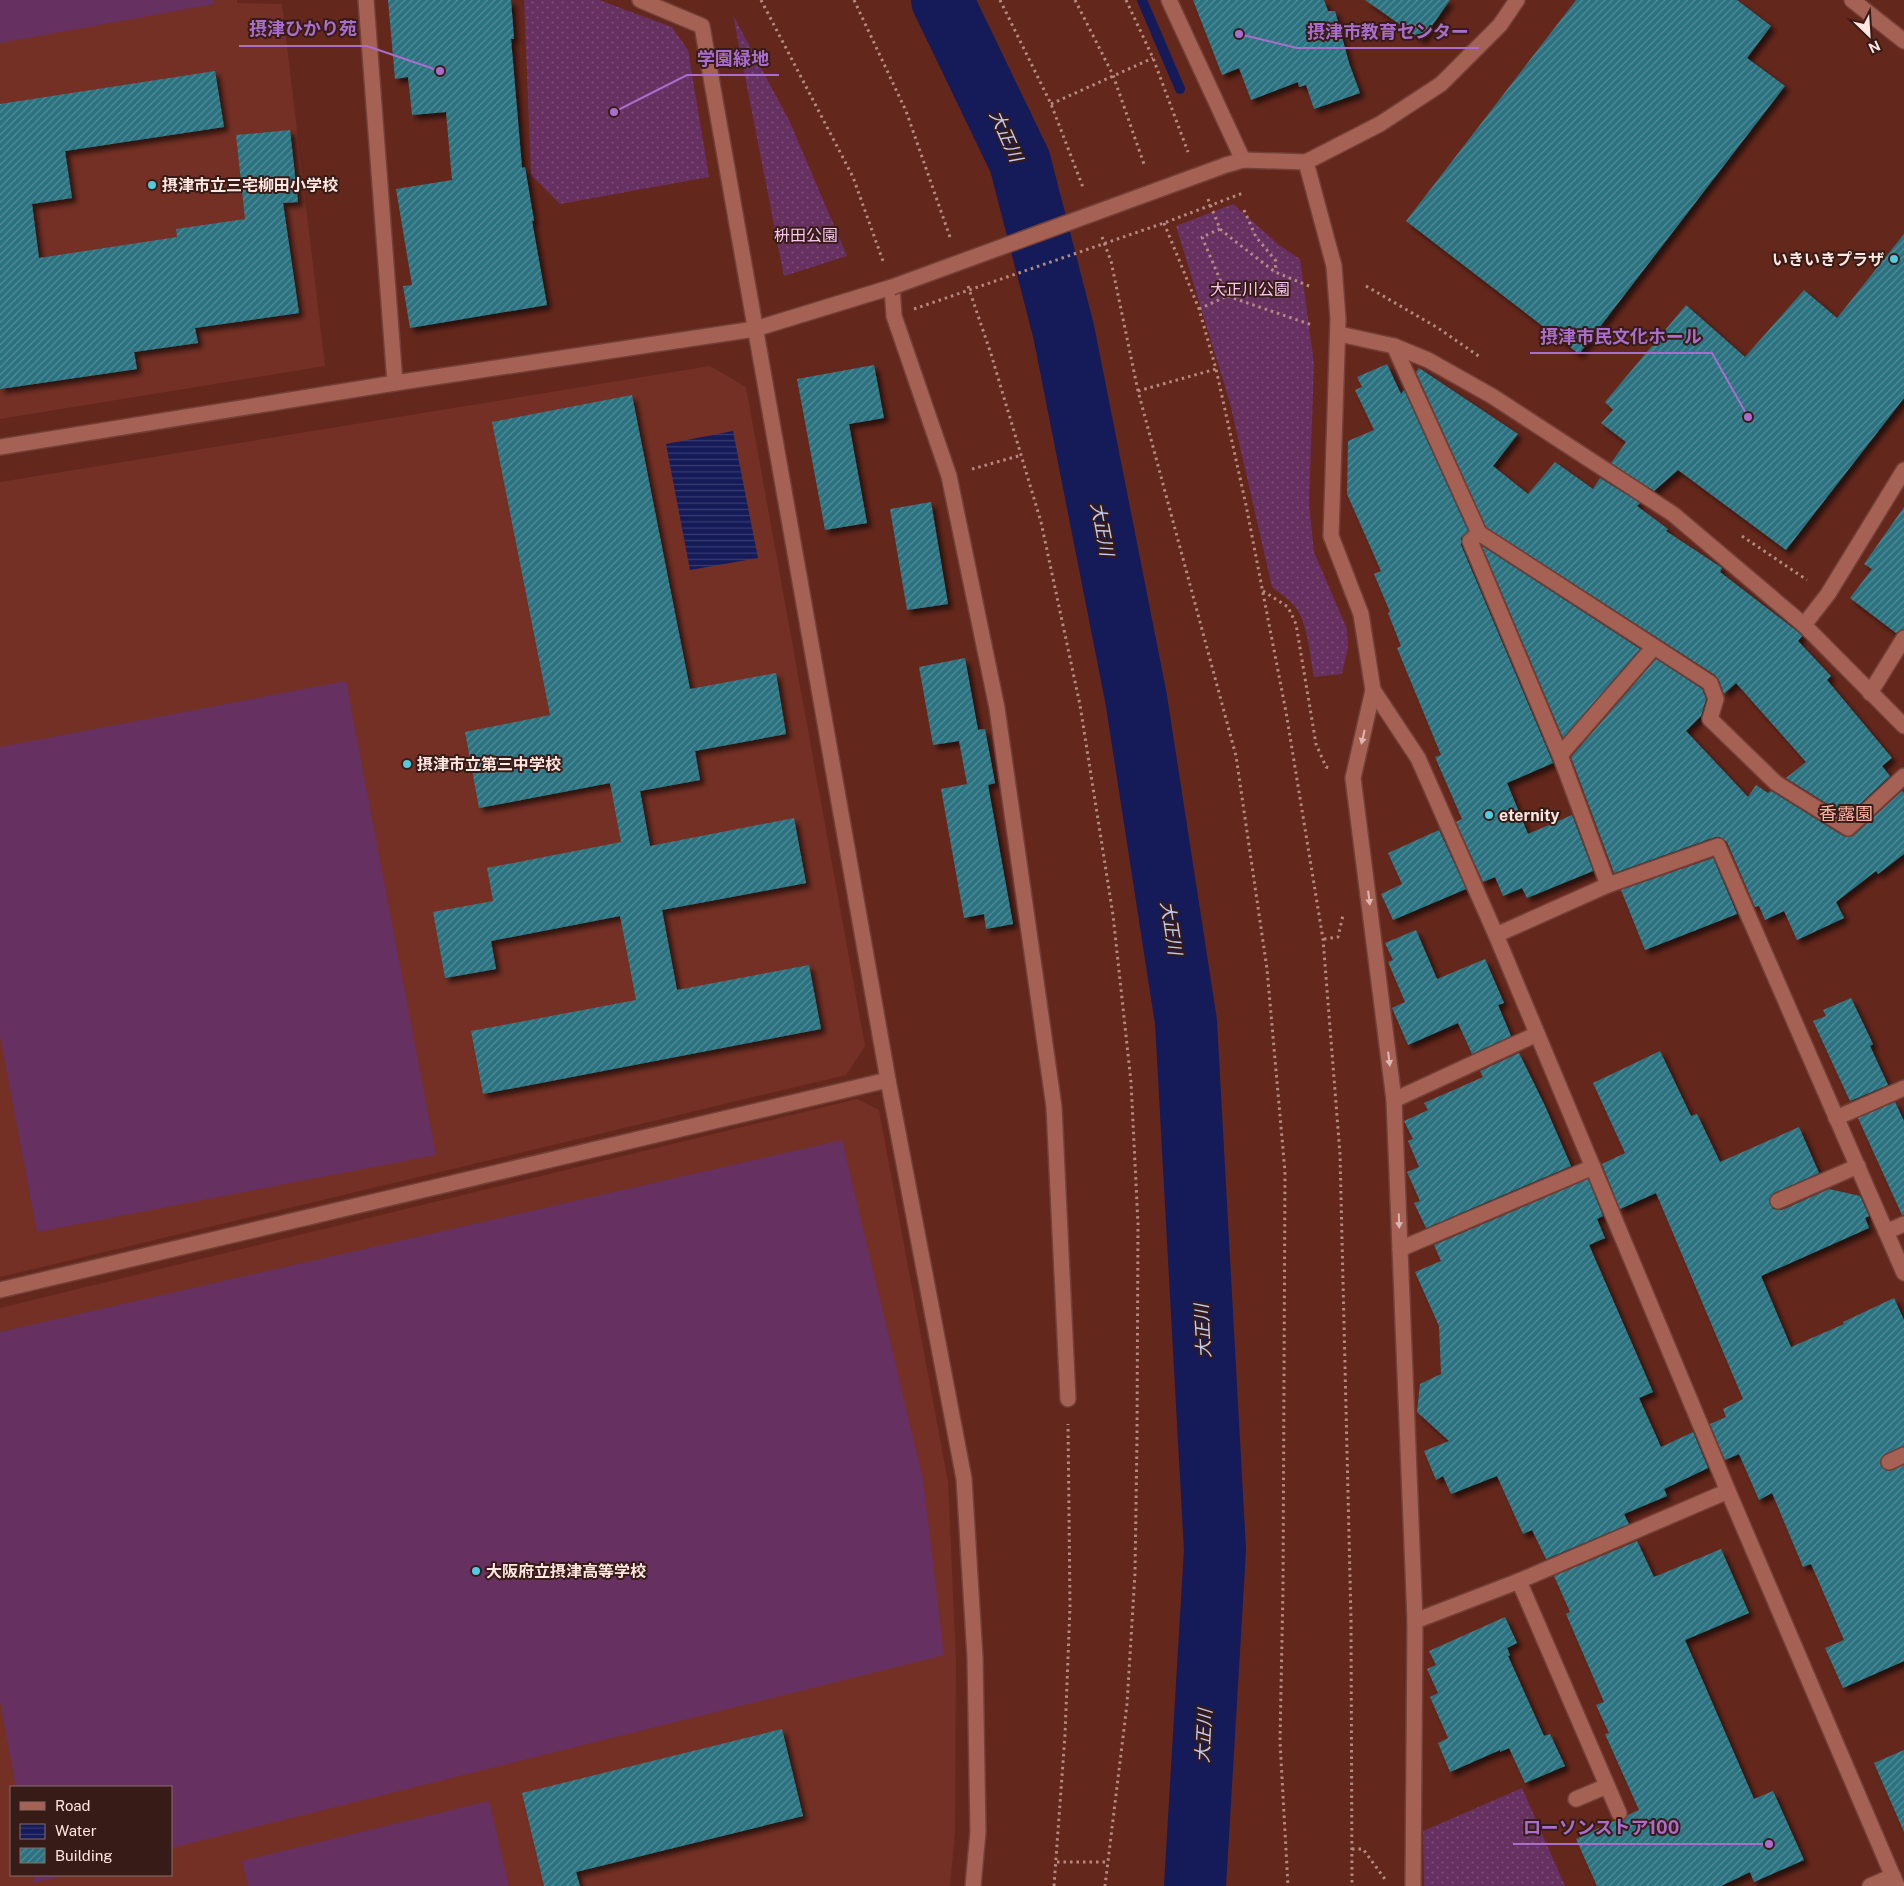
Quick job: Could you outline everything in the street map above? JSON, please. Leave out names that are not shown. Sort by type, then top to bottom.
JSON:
[{"type":"street","points":[[366,0],[395,383]]},
{"type":"street","points":[[640,0],[702,26],[888,1080],[964,1479],[975,1658],[978,1832],[973,1886]]},
{"type":"street","points":[[1169,0],[1243,160]]},
{"type":"street","points":[[0,447],[395,383],[755,329],[892,286],[1226,165],[1243,160],[1306,162],[1380,124],[1441,84],[1500,25],[1516,0]]},
{"type":"street","points":[[1852,0],[1904,41]]},
{"type":"street","points":[[1306,162],[1334,266],[1338,327],[1331,536],[1361,614],[1373,690],[1353,778],[1394,1100],[1415,1621],[1413,1886]]},
{"type":"street","points":[[892,286],[894,316],[949,476],[997,708],[1054,1106],[1068,1399]]},
{"type":"street","points":[[1338,327],[1428,360],[1492,396],[1673,514],[1804,625],[1904,726]]},
{"type":"street","points":[[1394,346],[1479,533],[1710,683],[1716,699],[1710,719],[1776,783],[1848,828],[1904,776]]},
{"type":"street","points":[[1804,625],[1828,594],[1903,473]]},
{"type":"street","points":[[1479,533],[1470,541],[1560,755],[1608,885]]},
{"type":"street","points":[[1870,693],[1904,638]]},
{"type":"street","points":[[1560,755],[1654,647]]},
{"type":"street","points":[[1373,690],[1418,758],[1496,935],[1728,1491],[1895,1881],[1870,1886]]},
{"type":"street","points":[[1496,935],[1608,885],[1718,846],[1904,1273]]},
{"type":"street","points":[[1394,1100],[1538,1034]]},
{"type":"street","points":[[0,1290],[888,1080]]},
{"type":"street","points":[[1836,1118],[1904,1088]]},
{"type":"street","points":[[1778,1201],[1858,1166]]},
{"type":"street","points":[[1400,1250],[1593,1167]]},
{"type":"street","points":[[1886,1232],[1904,1224]]},
{"type":"street","points":[[1889,1462],[1904,1455]]},
{"type":"street","points":[[1415,1621],[1519,1581],[1728,1491]]},
{"type":"street","points":[[1519,1581],[1619,1813]]},
{"type":"street","points":[[1576,1799],[1607,1786]]},
{"type":"path","points":[[761,0],[853,177],[892,286]]},
{"type":"path","points":[[854,0],[906,111],[954,246]]},
{"type":"path","points":[[1000,0],[1051,104],[1086,196]]},
{"type":"path","points":[[1075,0],[1113,75],[1154,191]]},
{"type":"path","points":[[1126,0],[1153,58],[1188,154]]},
{"type":"path","points":[[1051,104],[1153,58]]},
{"type":"path","points":[[894,316],[1164,223],[1243,193]]},
{"type":"path","points":[[1206,196],[1220,229],[1275,272],[1317,290]]},
{"type":"path","points":[[1244,210],[1256,237],[1276,261],[1275,272]]},
{"type":"path","points":[[1164,223],[1198,309],[1216,369],[1246,505],[1286,712],[1323,939],[1338,1135],[1351,1620],[1352,1886]]},
{"type":"path","points":[[1220,229],[1202,237],[1228,296]]},
{"type":"path","points":[[1101,233],[1111,261],[1138,391],[1236,756],[1267,969],[1285,1172],[1283,1579],[1280,1741],[1288,1886]]},
{"type":"path","points":[[966,282],[991,354],[1041,522],[1080,705],[1113,915],[1131,1082],[1138,1224],[1138,1439],[1135,1573],[1127,1704],[1105,1886]]},
{"type":"path","points":[[1198,309],[1228,296],[1312,325]]},
{"type":"path","points":[[1138,391],[1216,369]]},
{"type":"path","points":[[996,462],[1022,454]]},
{"type":"path","points":[[1263,591],[1288,607],[1296,624],[1316,744],[1326,767],[1353,778]]},
{"type":"path","points":[[1054,1886],[1065,1734],[1070,1606],[1068,1399]]},
{"type":"path","points":[[1352,1849],[1363,1849],[1390,1886]]},
{"type":"path","points":[[1057,1862],[1108,1862]]},
{"type":"shaded area","name":"摂津市立三宅柳田小学校","points":[[0,0],[237,0],[237,3],[282,4],[325,366],[0,419]]},
{"type":"shaded area","name":"摂津市立第三中学校","points":[[710,366],[746,387],[865,1046],[846,1075],[0,1277],[0,482]]},
{"type":"shaded area","name":"大阪府立摂津高等学校","points":[[857,1099],[879,1110],[948,1482],[956,1660],[955,1832],[950,1886],[0,1886],[0,1308]]},
{"type":"green space","points":[[0,0],[214,0],[214,4],[0,43]]},
{"type":"green space","points":[[524,0],[599,0],[672,27],[688,50],[709,177],[560,204],[531,175]]},
{"type":"green space","name":"枡田公園","points":[[733,15],[789,120],[847,256],[784,276]]},
{"type":"green space","name":"大正川公園","points":[[1233,204],[1279,245],[1300,259],[1314,364],[1309,503],[1314,552],[1347,629],[1348,647],[1342,674],[1314,677],[1306,632],[1300,615],[1291,602],[1272,587],[1230,403],[1176,226]]},
{"type":"green space","points":[[346,681],[436,1155],[37,1232],[0,1036],[0,747]]},
{"type":"green space","name":"大阪府立摂津高等学校","points":[[842,1140],[923,1479],[944,1655],[172,1848],[172,1786],[16,1786],[0,1702],[0,1332]]},
{"type":"green space","points":[[1522,1788],[1565,1886],[1424,1886],[1423,1831]]},
{"type":"green space","points":[[489,1801],[509,1886],[248,1886],[242,1861]]},
{"type":"green space","points":[[33,1876],[62,1876],[34,1883]]},
{"type":"water","points":[[733,431],[758,558],[690,570],[666,444]]},
{"type":"building","points":[[388,0],[511,0],[514,39],[511,39],[522,168],[525,167],[534,221],[532,221],[547,305],[410,328],[403,286],[412,285],[396,189],[452,180],[446,112],[412,115],[408,77],[395,79]]},
{"type":"building","points":[[1193,0],[1324,0],[1328,11],[1335,11],[1349,63],[1360,93],[1314,109],[1306,85],[1299,87],[1298,82],[1251,100],[1239,68],[1222,75]]},
{"type":"building","points":[[1365,0],[1450,0],[1422,40]]},
{"type":"building","points":[[1576,0],[1737,0],[1771,26],[1747,58],[1785,86],[1579,354],[1406,221]]},
{"type":"building","points":[[215,71],[224,127],[65,151],[72,198],[32,204],[39,258],[177,237],[176,229],[245,219],[236,135],[290,130],[298,202],[283,203],[299,313],[195,328],[198,343],[134,352],[137,369],[0,389],[0,104]]},
{"type":"building","points":[[1904,234],[1904,398],[1786,550],[1678,470],[1654,491],[1611,463],[1626,442],[1601,423],[1613,410],[1605,402],[1686,305],[1745,357],[1804,290],[1837,318]]},
{"type":"building","points":[[1387,364],[1401,394],[1404,390],[1468,531],[1461,538],[1461,545],[1553,763],[1507,783],[1528,834],[1572,815],[1593,871],[1527,898],[1522,888],[1503,896],[1495,877],[1483,882],[1456,822],[1462,819],[1435,757],[1441,755],[1397,648],[1401,646],[1388,613],[1390,612],[1374,574],[1381,571],[1347,494],[1348,441],[1374,430],[1355,390],[1362,387],[1357,377]]},
{"type":"building","points":[[874,365],[884,418],[849,424],[867,523],[825,530],[797,379]]},
{"type":"building","points":[[1419,368],[1518,434],[1493,466],[1528,494],[1555,462],[1593,489],[1600,478],[1640,503],[1637,506],[1668,529],[1666,531],[1722,568],[1720,572],[1798,632],[1802,636],[1798,641],[1831,676],[1827,680],[1892,758],[1882,766],[1890,776],[1847,816],[1786,778],[1806,762],[1736,683],[1724,694],[1715,675],[1486,527],[1416,372]]},
{"type":"building","points":[[632,395],[690,689],[776,673],[786,734],[695,751],[700,780],[640,791],[650,846],[794,818],[806,883],[662,910],[677,990],[809,965],[821,1029],[483,1094],[471,1031],[636,1000],[620,916],[491,941],[496,969],[445,978],[433,912],[493,901],[487,868],[621,842],[610,783],[479,808],[465,732],[550,715],[492,422]]},
{"type":"building","points":[[931,502],[948,604],[907,610],[890,509]]},
{"type":"building","points":[[1904,507],[1904,629],[1896,633],[1850,598],[1872,569],[1864,564]]},
{"type":"building","points":[[1482,546],[1640,649],[1563,738]]},
{"type":"building","points":[[965,658],[978,730],[985,729],[995,783],[988,785],[1013,924],[986,929],[984,914],[964,918],[941,789],[967,784],[959,741],[933,745],[919,667]]},
{"type":"building","points":[[1656,659],[1702,689],[1706,699],[1701,716],[1686,731],[1748,797],[1756,785],[1768,793],[1771,791],[1843,836],[1848,837],[1854,835],[1902,791],[1904,793],[1904,854],[1878,874],[1876,871],[1836,902],[1844,918],[1797,940],[1784,911],[1765,920],[1759,906],[1755,907],[1727,842],[1720,837],[1715,837],[1614,873],[1571,757]]},
{"type":"building","points":[[1439,830],[1466,889],[1393,920],[1381,894],[1402,884],[1388,853]]},
{"type":"building","points":[[1713,858],[1737,914],[1645,950],[1621,890]]},
{"type":"building","points":[[1416,930],[1437,979],[1485,959],[1504,1003],[1498,1005],[1511,1036],[1472,1054],[1458,1023],[1408,1045],[1392,1008],[1405,1002],[1388,962],[1393,960],[1385,943]]},
{"type":"building","points":[[1851,998],[1873,1044],[1870,1046],[1888,1085],[1850,1101],[1813,1021],[1826,1016],[1823,1010]]},
{"type":"building","points":[[1660,1051],[1691,1116],[1697,1114],[1720,1162],[1799,1127],[1819,1173],[1774,1193],[1769,1200],[1773,1209],[1782,1210],[1829,1189],[1860,1196],[1869,1216],[1865,1218],[1869,1228],[1761,1276],[1791,1347],[1844,1324],[1843,1322],[1894,1298],[1904,1320],[1904,1446],[1885,1454],[1880,1462],[1881,1466],[1888,1471],[1904,1465],[1904,1661],[1843,1688],[1825,1648],[1844,1640],[1811,1564],[1803,1567],[1772,1493],[1759,1500],[1739,1454],[1725,1460],[1710,1424],[1726,1417],[1723,1409],[1743,1399],[1656,1193],[1620,1209],[1602,1164],[1625,1153],[1593,1083]]},
{"type":"building","points":[[1519,1053],[1571,1166],[1426,1228],[1414,1203],[1420,1201],[1407,1172],[1419,1167],[1408,1141],[1413,1139],[1404,1121],[1428,1110],[1424,1103],[1483,1077],[1480,1071]]},
{"type":"building","points":[[1895,1102],[1904,1121],[1904,1215],[1902,1215],[1858,1118]]},
{"type":"building","points":[[1588,1179],[1603,1216],[1597,1219],[1605,1238],[1589,1245],[1653,1392],[1639,1398],[1661,1447],[1693,1432],[1708,1468],[1664,1489],[1667,1496],[1624,1514],[1629,1524],[1546,1559],[1532,1530],[1523,1534],[1497,1476],[1451,1494],[1443,1476],[1436,1480],[1424,1451],[1449,1441],[1417,1412],[1420,1384],[1441,1374],[1439,1326],[1415,1272],[1441,1261],[1434,1245]]},
{"type":"building","points":[[1637,1541],[1654,1577],[1721,1549],[1749,1613],[1685,1640],[1754,1799],[1773,1791],[1804,1860],[1754,1882],[1750,1872],[1721,1886],[1597,1886],[1576,1839],[1614,1821],[1623,1821],[1628,1815],[1639,1810],[1605,1734],[1609,1733],[1596,1705],[1604,1702],[1566,1614],[1570,1612],[1554,1576]]},
{"type":"building","points":[[1505,1617],[1517,1643],[1507,1648],[1510,1655],[1508,1656],[1544,1736],[1550,1734],[1565,1766],[1525,1783],[1509,1748],[1500,1752],[1500,1750],[1450,1772],[1438,1743],[1448,1738],[1430,1697],[1438,1693],[1427,1669],[1436,1665],[1429,1651]]},
{"type":"building","points":[[782,1729],[803,1816],[576,1872],[580,1886],[544,1886],[522,1793]]},
{"type":"building","points":[[1904,1750],[1904,1832],[1874,1763]]},
{"type":"waterway","name":"大正川","points":[[942,0],[1020,162],[1064,333],[1136,698],[1186,1022],[1215,1550],[1195,1886]]},
{"type":"waterway","points":[[1142,0],[1180,89]]},
{"type":"place","name":"摂津市教育センター","points":[[1239,34]]},
{"type":"place","name":"摂津ひかり苑","points":[[440,71]]},
{"type":"place","name":"学園緑地","points":[[614,112]]},
{"type":"place","name":"摂津市立三宅柳田小学校","points":[[152,185]]},
{"type":"place","name":"いきいきプラザ","points":[[1894,259]]},
{"type":"place","name":"摂津市民文化ホール","points":[[1748,417]]},
{"type":"place","name":"摂津市立第三中学校","points":[[407,764]]},
{"type":"place","name":"eternity","points":[[1489,815]]},
{"type":"place","name":"大阪府立摂津高等学校","points":[[476,1571]]},
{"type":"place","name":"ローソンストア100","points":[[1769,1844]]},
{"type":"district","name":"香露園","points":[[1846,814]]}]
